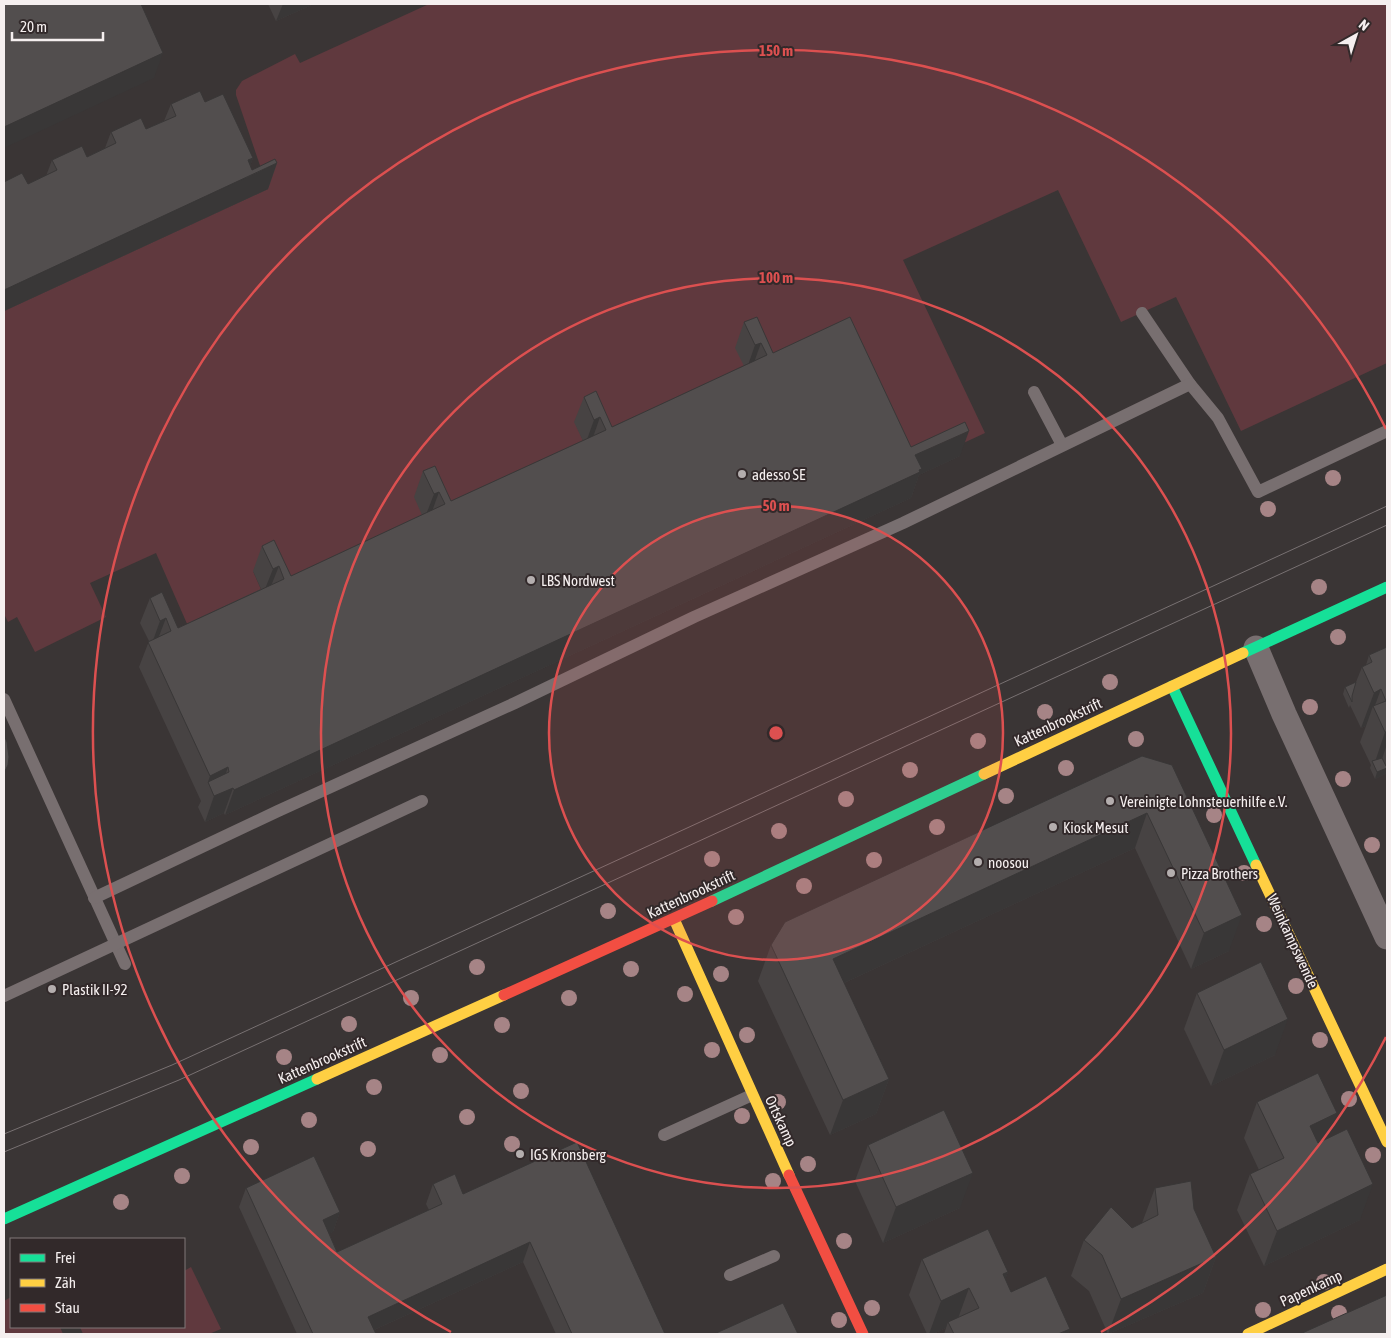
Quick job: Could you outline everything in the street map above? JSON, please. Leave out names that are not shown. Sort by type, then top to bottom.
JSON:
[{"type":"main road","name":"Kattenbrookstrift","points":[[4,1219],[674,919],[1387,587]]},
{"type":"main road","name":"Weinkampswende","points":[[1172,686],[1387,1142]]},
{"type":"main road","name":"Ortskamp","points":[[674,919],[752,1095],[863,1334]]},
{"type":"main road","name":"Papenkamp","points":[[1248,1334],[1387,1269]]},
{"type":"street","points":[[1256,648],[1284,714],[1387,937]]},
{"type":"lane","points":[[1142,313],[1190,384],[1218,418],[1258,492],[1387,431]]},
{"type":"lane","points":[[94,898],[515,703],[694,617],[903,523],[1190,384]]},
{"type":"lane","points":[[1034,392],[1062,445]]},
{"type":"lane","points":[[4,699],[125,964]]},
{"type":"lane","points":[[4,996],[422,801]]},
{"type":"lane","points":[[664,1135],[752,1095]]},
{"type":"lane","points":[[730,1275],[774,1256]]},
{"type":"shaded area","points":[[429,4],[1387,4],[1387,363],[1241,431],[1176,297],[1121,322],[1058,190],[903,260],[985,433],[901,472],[746,370],[603,453],[575,422],[585,445],[424,519],[281,601],[253,571],[263,594],[195,642],[156,553],[90,583],[106,617],[35,652],[17,617],[8,622],[4,614],[4,311],[268,189],[236,95],[236,90],[242,81],[295,54],[300,63]]},
{"type":"shaded area","points":[[191,1267],[221,1329],[209,1334],[83,1334],[80,1328],[185,1328],[185,1270]]},
{"type":"shaded area","points":[[10,1298],[10,1328],[60,1328],[63,1334],[4,1334],[4,1301]]},
{"type":"building","points":[[4,4],[141,4],[163,53],[4,127]]},
{"type":"building","points":[[200,91],[205,102],[223,94],[253,158],[248,160],[252,170],[275,159],[277,163],[4,290],[4,182],[22,173],[28,184],[57,170],[52,160],[82,146],[87,157],[116,143],[111,132],[141,118],[146,129],[176,116],[171,104]]},
{"type":"building","name":"LBS Nordwest","points":[[757,317],[773,353],[850,317],[911,447],[965,422],[969,431],[915,455],[922,469],[919,470],[920,472],[234,790],[233,788],[214,796],[208,782],[229,772],[228,767],[210,776],[148,642],[171,631],[166,618],[160,621],[150,598],[162,592],[178,628],[284,579],[279,566],[273,569],[262,546],[274,540],[291,576],[445,504],[439,492],[434,494],[423,471],[435,466],[451,501],[606,430],[600,417],[594,420],[584,397],[596,391],[612,427],[767,355],[761,343],[755,345],[744,322]]},
{"type":"building","points":[[1387,647],[1387,732],[1385,732],[1373,706],[1386,701],[1381,689],[1374,693],[1362,667],[1372,662],[1369,655]]},
{"type":"building","points":[[1356,682],[1352,696],[1352,702],[1345,687]]},
{"type":"building","points":[[4,735],[9,757],[4,773]]},
{"type":"building","points":[[1142,756],[1172,765],[1242,915],[1204,933],[1147,813],[833,959],[889,1079],[843,1100],[771,945],[785,922]]},
{"type":"building","points":[[1382,758],[1387,768],[1377,772],[1372,761]]},
{"type":"building","points":[[1261,962],[1288,1019],[1224,1050],[1197,993]]},
{"type":"building","points":[[1318,1073],[1337,1113],[1310,1126],[1318,1143],[1347,1129],[1373,1184],[1277,1231],[1250,1174],[1284,1158],[1257,1102]]},
{"type":"building","points":[[944,1110],[973,1173],[896,1207],[868,1145]]},
{"type":"building","points":[[577,1142],[665,1334],[572,1334],[530,1242],[368,1317],[376,1334],[313,1334],[246,1188],[314,1156],[340,1212],[323,1220],[337,1252],[442,1204],[433,1184],[455,1174],[463,1194]]},
{"type":"building","points":[[1191,1181],[1194,1209],[1216,1257],[1121,1299],[1102,1255],[1084,1240],[1111,1207],[1132,1228],[1158,1215],[1155,1188]]},
{"type":"building","points":[[988,1229],[1008,1272],[1003,1274],[1011,1292],[1046,1276],[1070,1329],[1058,1334],[954,1334],[948,1322],[979,1308],[969,1288],[941,1301],[922,1259]]},
{"type":"building","points":[[1387,1295],[1387,1334],[1300,1334]]},
{"type":"building","points":[[783,1303],[798,1334],[714,1334]]},
{"type":"tram line","points":[[4,1134],[172,1065],[1387,506]]},
{"type":"tram line","points":[[4,1152],[179,1080],[1387,525]]},
{"type":"traffic: fast","points":[[1243,653],[1387,587]]},
{"type":"traffic: fast","points":[[1172,686],[1256,865]]},
{"type":"traffic: fast","points":[[712,901],[984,774]]},
{"type":"traffic: fast","points":[[4,1219],[317,1079]]},
{"type":"traffic: slow","points":[[984,774],[1243,653]]},
{"type":"traffic: slow","points":[[1256,865],[1387,1142]]},
{"type":"traffic: slow","points":[[674,919],[789,1175]]},
{"type":"traffic: slow","points":[[317,1079],[504,995]]},
{"type":"traffic: slow","points":[[1248,1334],[1387,1269]]},
{"type":"traffic: jam","points":[[504,995],[712,901]]},
{"type":"traffic: jam","points":[[789,1175],[863,1334]]},
{"type":"place","name":"adesso SE","points":[[742,474]]},
{"type":"place","name":"LBS Nordwest","points":[[531,580]]},
{"type":"place","name":"Vereinigte Lohnsteuerhilfe e.V.","points":[[1110,801]]},
{"type":"place","name":"Kiosk Mesut","points":[[1053,827]]},
{"type":"place","name":"noosou","points":[[978,862]]},
{"type":"place","name":"Pizza Brothers","points":[[1171,873]]},
{"type":"place","name":"Plastik II-92","points":[[52,989]]},
{"type":"place","name":"IGS Kronsberg","points":[[520,1154]]}]
